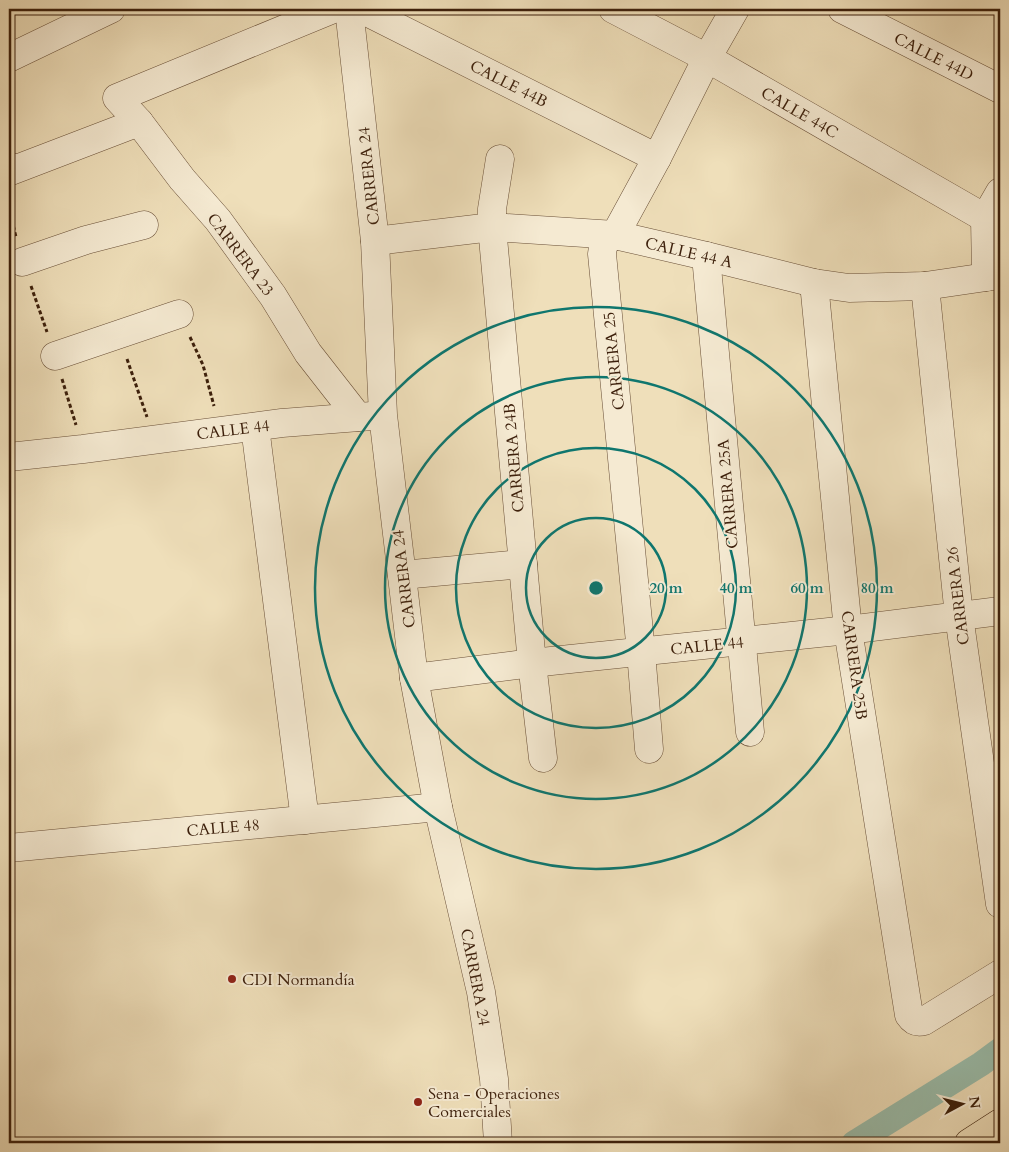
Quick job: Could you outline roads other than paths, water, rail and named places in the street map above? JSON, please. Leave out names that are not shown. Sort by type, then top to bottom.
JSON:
[{"type":"main road","points":[[969,1143],[1000,1123]]},
{"type":"street","points":[[9,58],[111,9]]},
{"type":"street","name":"CARRERA 23","points":[[333,9],[117,98],[139,122],[182,179],[218,220],[273,296],[308,353],[370,416]]},
{"type":"street","name":"CARRERA 24","points":[[349,9],[375,241],[370,416],[402,575],[414,678],[438,807],[481,992],[494,1079],[498,1143]]},
{"type":"street","name":"CALLE 44B","points":[[361,9],[657,158]]},
{"type":"street","name":"CALLE 44C","points":[[613,9],[707,58],[985,218]]},
{"type":"street","points":[[609,245],[657,158],[707,58],[735,9]]},
{"type":"street","name":"CALLE 44D","points":[[842,9],[1000,89]]},
{"type":"street","points":[[10,168],[139,122]]},
{"type":"street","name":"CARRERA 24B","points":[[500,159],[492,209],[492,226],[532,663],[543,758]]},
{"type":"street","points":[[993,276],[985,218],[1000,192]]},
{"type":"street","points":[[22,262],[86,240],[144,225]]},
{"type":"street","name":"CALLE 44 A","points":[[375,241],[492,226],[609,245],[706,256],[814,283],[849,288],[925,286],[993,276]]},
{"type":"street","name":"CARRERA 25","points":[[609,245],[648,748]]},
{"type":"street","name":"CARRERA 25A","points":[[706,256],[750,732]]},
{"type":"street","name":"CARRERA 25B","points":[[814,283],[848,630],[912,1020],[918,1023],[924,1021],[1000,974]]},
{"type":"street","name":"CARRERA 26","points":[[925,286],[959,616],[1000,904]]},
{"type":"street","points":[[55,356],[180,314]]},
{"type":"street","name":"CALLE 44","points":[[9,457],[282,423],[370,416]]},
{"type":"street","points":[[255,427],[305,820]]},
{"type":"street","points":[[402,575],[523,564]]},
{"type":"street","name":"CALLE 44","points":[[414,678],[532,663],[848,630],[1000,611]]},
{"type":"street","name":"CALLE 48","points":[[9,848],[438,807]]},
{"type":"waterway","points":[[854,1143],[981,1064],[1000,1050]]},
{"type":"place","name":"CDI Normandía","points":[[232,979]]},
{"type":"place","name":"Sena - Operaciones Comerciales","points":[[418,1102]]}]
